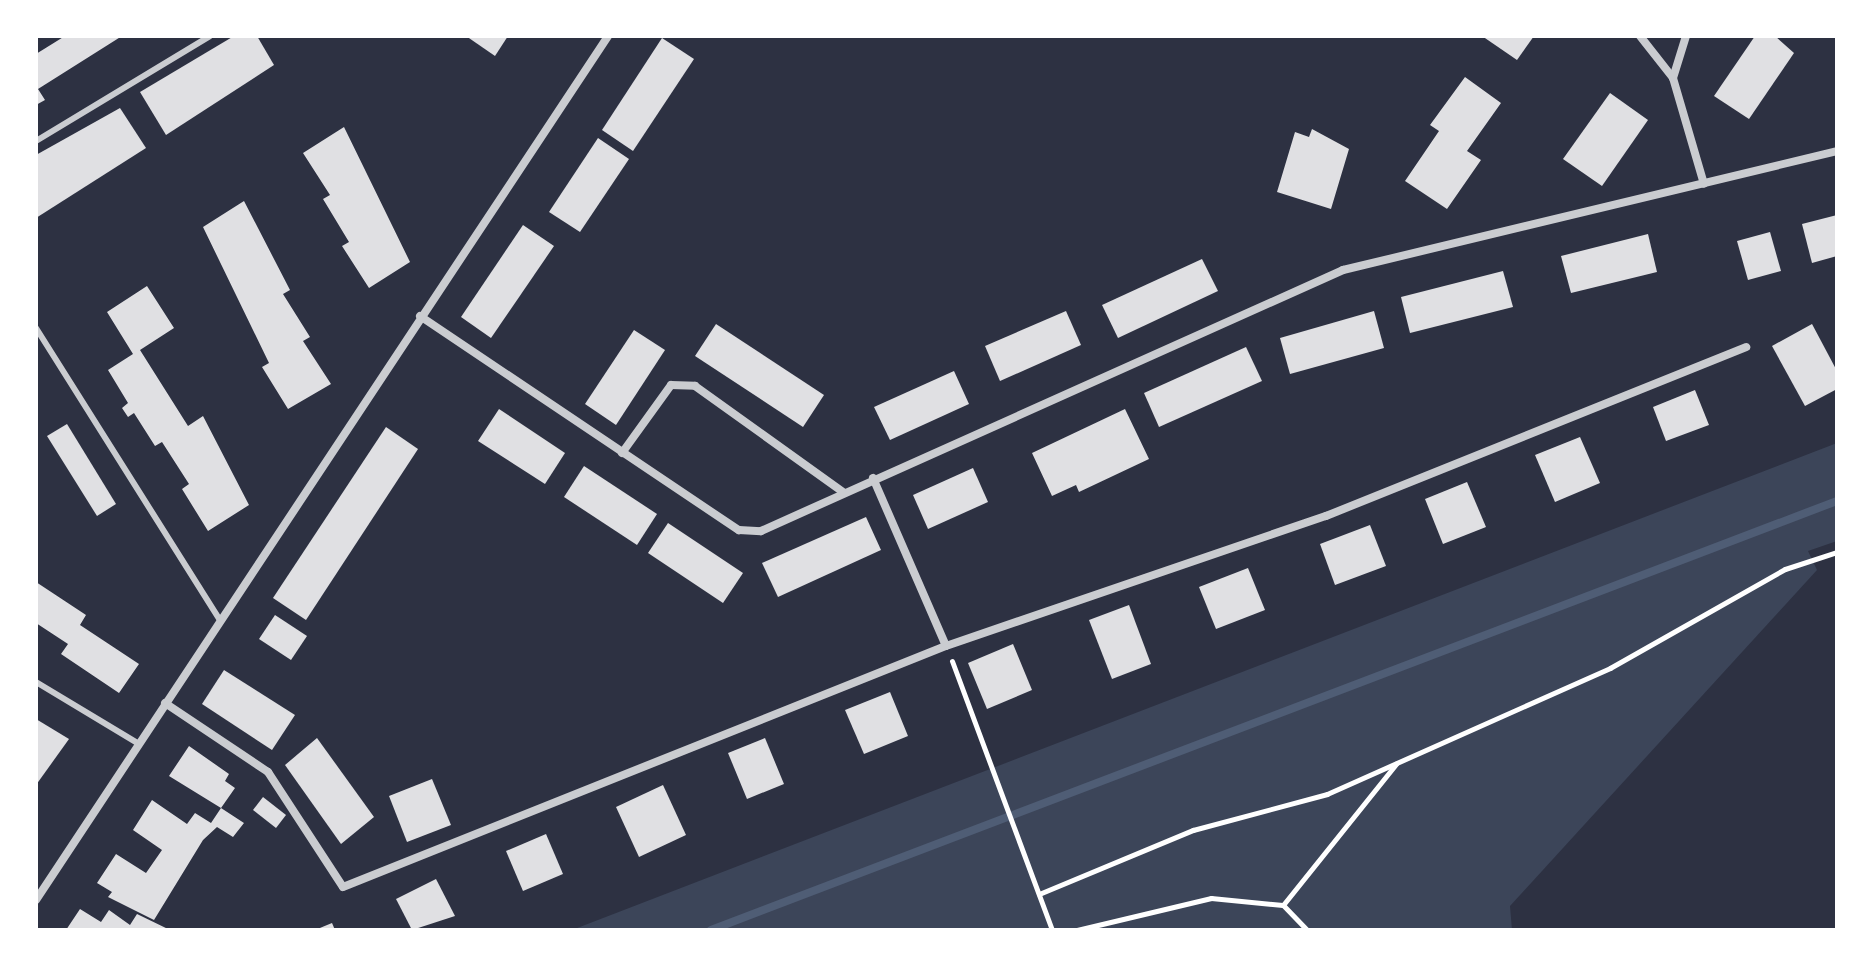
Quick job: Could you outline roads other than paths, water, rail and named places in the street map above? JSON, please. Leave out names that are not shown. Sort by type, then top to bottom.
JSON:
[{"type":"street","points":[[36,900],[219,619],[608,36]]},
{"type":"street","points":[[1640,36],[1673,78],[1704,184]]},
{"type":"street","points":[[1673,78],[1686,36]]},
{"type":"street","points":[[420,316],[739,530],[761,531],[873,478],[1343,270],[1837,151]]},
{"type":"street","points":[[165,703],[268,772],[343,887],[946,646],[1326,516],[1746,347]]},
{"type":"street","points":[[622,453],[671,385],[695,386],[843,492]]},
{"type":"street","points":[[873,478],[946,646]]},
{"type":"lane","points":[[36,141],[210,36]]},
{"type":"lane","points":[[36,328],[219,619]]},
{"type":"lane","points":[[36,682],[139,744]]},
{"type":"waterway","points":[[711,930],[1837,501]]}]
